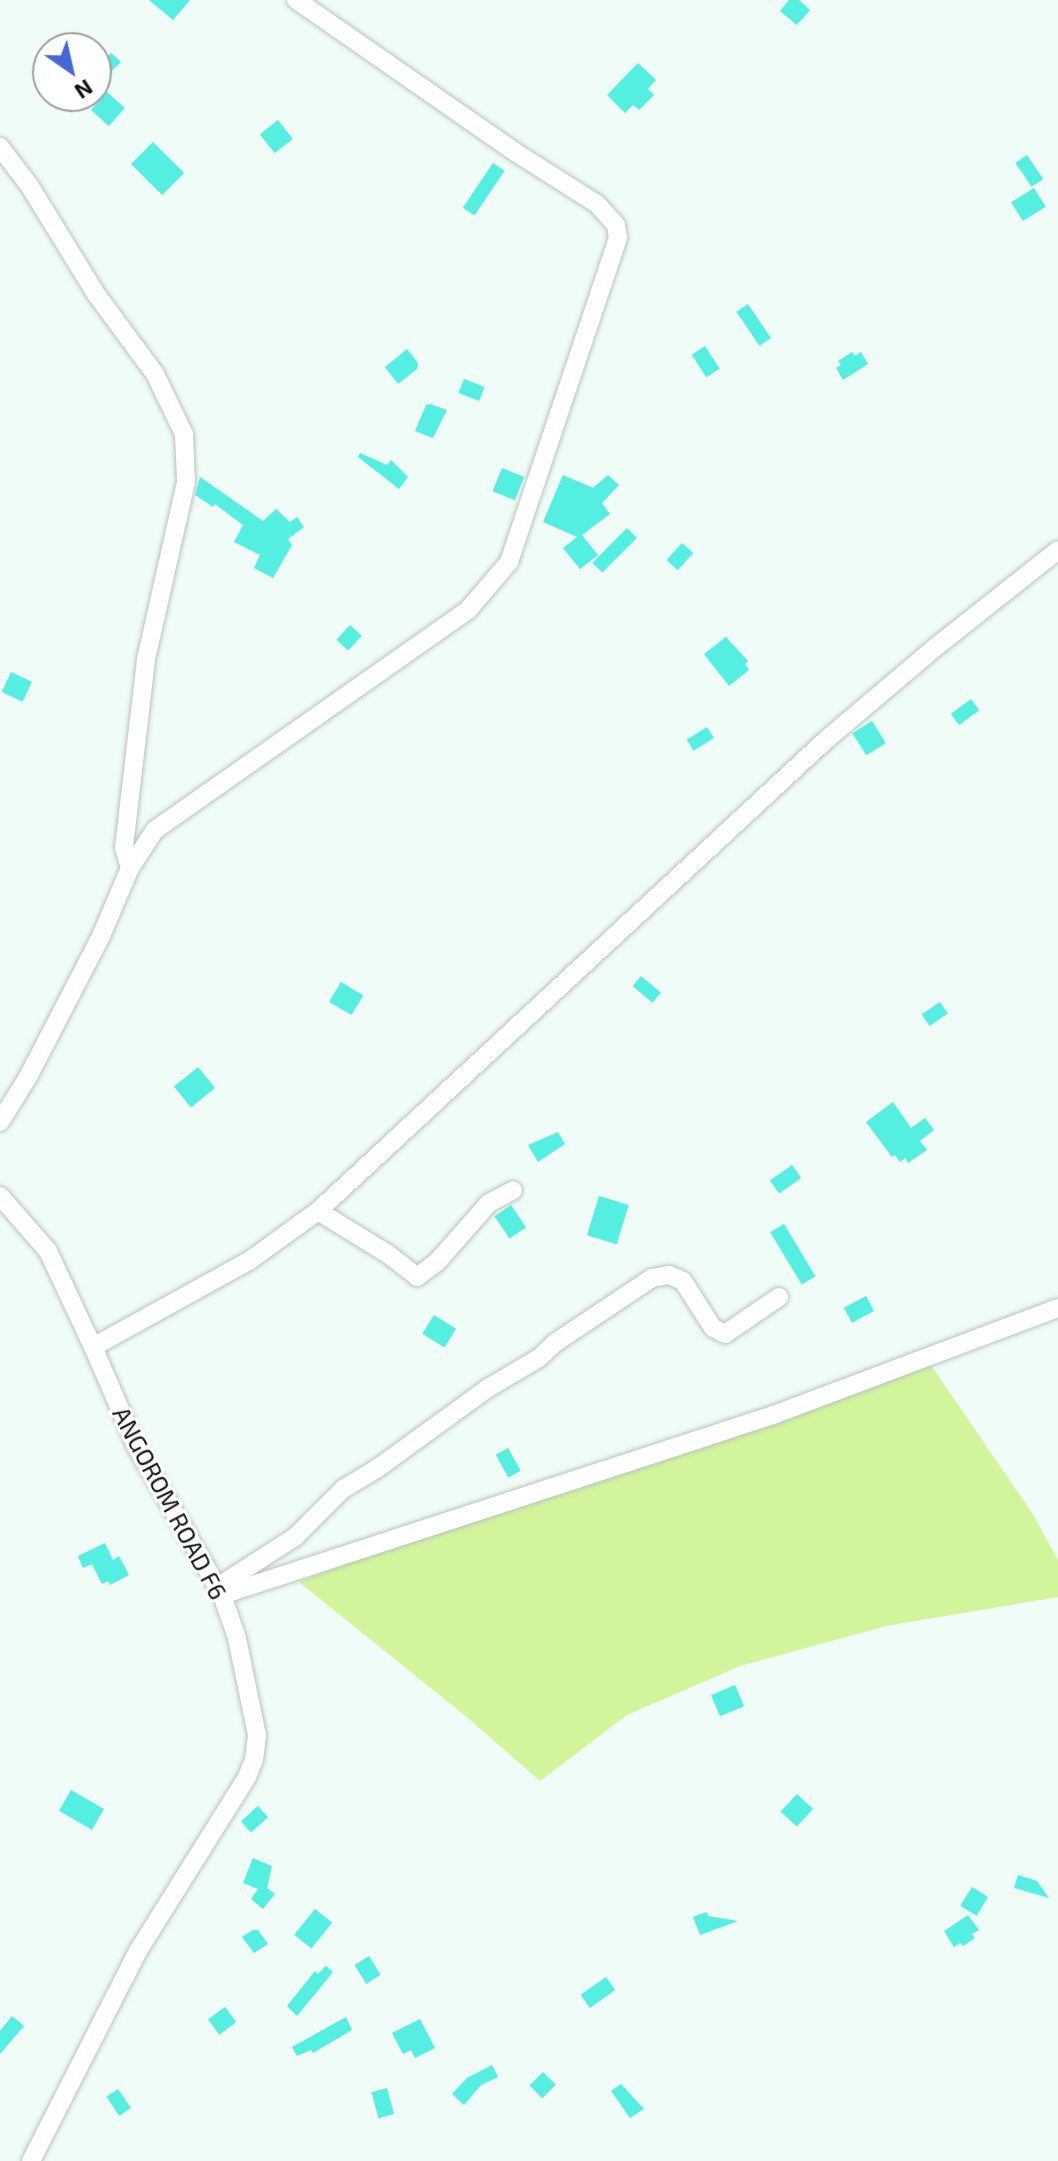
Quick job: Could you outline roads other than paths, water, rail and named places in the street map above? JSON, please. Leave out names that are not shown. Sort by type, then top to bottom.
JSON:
[{"type":"street","points":[[0,1122],[94,950],[130,868],[155,830],[468,610],[509,562],[618,238],[616,225],[597,204],[515,152],[296,0]]},
{"type":"street","points":[[0,147],[29,185],[96,294],[155,374],[184,434],[186,482],[144,675],[124,848],[130,868]]},
{"type":"street","points":[[93,1347],[249,1261],[318,1211],[827,739],[1058,550]]},
{"type":"street","points":[[318,1211],[388,1254],[417,1277],[437,1262],[489,1203],[513,1190]]},
{"type":"street","name":"ANGOROM ROAD F6","points":[[0,1196],[48,1251],[137,1448],[222,1595],[237,1638],[257,1735],[254,1760],[212,1837],[138,1951],[31,2161]]},
{"type":"street","points":[[222,1595],[228,1580],[295,1537],[343,1489],[652,1278],[669,1275],[683,1281],[713,1328],[725,1334],[779,1297]]},
{"type":"street","points":[[222,1595],[776,1414],[1058,1308]]}]
